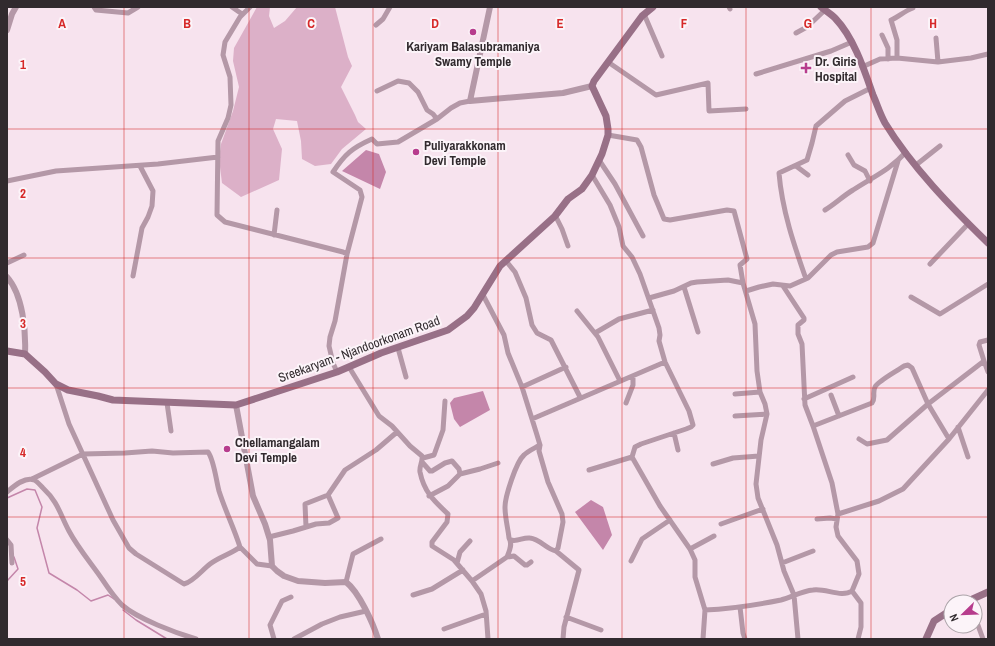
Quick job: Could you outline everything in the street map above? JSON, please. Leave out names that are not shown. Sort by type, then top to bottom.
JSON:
[{"type":"main road","points":[[592,86],[599,73],[644,14],[653,7]]},
{"type":"main road","points":[[823,9],[835,18],[852,42],[884,121],[916,165],[968,224],[988,243]]},
{"type":"main road","name":"Sreekaryam - Njandoorkonam Road","points":[[25,354],[56,384],[68,390],[113,400],[236,405],[337,372],[381,353],[448,330],[467,316],[483,295],[500,266],[555,215],[568,199],[582,189],[592,175],[600,160],[608,136],[606,116],[592,86]]},
{"type":"main road","points":[[7,351],[25,354]]},
{"type":"main road","points":[[926,639],[934,621],[943,615]]},
{"type":"street","points":[[7,30],[10,14],[16,7]]},
{"type":"street","points":[[94,7],[96,10],[128,13],[138,7]]},
{"type":"street","points":[[232,7],[242,14]]},
{"type":"street","points":[[250,7],[242,14],[225,42],[223,55],[230,77],[231,105],[228,118],[218,142],[216,216],[225,222],[346,254]]},
{"type":"street","points":[[376,25],[383,19],[390,7]]},
{"type":"street","points":[[470,101],[490,7]]},
{"type":"street","points":[[897,58],[896,40],[891,20],[913,7]]},
{"type":"street","points":[[796,33],[807,28],[823,9]]},
{"type":"street","points":[[644,14],[662,56]]},
{"type":"street","points":[[882,35],[888,48],[888,59]]},
{"type":"street","points":[[936,38],[938,62]]},
{"type":"street","points":[[756,74],[831,51],[852,42]]},
{"type":"street","points":[[862,67],[880,59],[897,58],[938,62],[971,58],[988,54]]},
{"type":"street","points":[[608,62],[656,95],[708,83],[709,111],[746,109]]},
{"type":"street","points":[[378,90],[398,81],[409,83],[418,92],[427,110],[437,119]]},
{"type":"street","points":[[337,372],[329,346],[330,337],[335,320],[346,254],[362,196],[360,190],[333,172],[343,157],[357,146],[372,139],[377,144],[398,142],[437,119],[460,103],[563,93],[592,86]]},
{"type":"street","points":[[806,279],[795,247],[780,193],[779,173],[806,160],[816,126],[845,101],[871,88]]},
{"type":"street","points":[[608,136],[636,139],[639,143],[654,195],[664,219],[670,220],[727,210],[734,211],[747,259],[740,265],[743,283],[755,324],[755,359],[760,392],[767,414],[759,456],[756,484],[758,498],[777,545],[784,571],[794,595],[798,639]]},
{"type":"street","points":[[916,165],[940,146]]},
{"type":"street","points":[[825,210],[854,189],[884,172],[898,161],[906,152]]},
{"type":"street","points":[[848,155],[854,165],[865,171],[870,181]]},
{"type":"street","points":[[7,181],[56,171],[140,166],[218,157]]},
{"type":"street","points":[[600,160],[615,184],[643,236]]},
{"type":"street","points":[[746,291],[759,286],[773,284],[790,286],[806,279],[836,252],[868,247],[873,243],[898,161]]},
{"type":"street","points":[[133,276],[142,228],[152,206],[153,191],[140,166]]},
{"type":"street","points":[[796,166],[808,175]]},
{"type":"street","points":[[592,175],[610,205],[619,227],[623,246],[632,257],[649,298],[659,328],[660,335],[658,341],[665,362],[689,411],[694,425],[635,447],[632,457],[660,506],[690,549],[695,560],[695,577],[705,610],[703,639]]},
{"type":"street","points":[[274,235],[277,210]]},
{"type":"street","points":[[555,215],[562,228],[568,246]]},
{"type":"street","points":[[930,264],[968,224]]},
{"type":"street","points":[[7,264],[24,255]]},
{"type":"street","points":[[506,261],[516,272],[526,298],[532,325],[537,333],[551,340],[580,397]]},
{"type":"street","points":[[7,277],[13,284],[18,295],[26,338],[25,354]]},
{"type":"street","points":[[649,298],[674,291],[690,283],[709,280],[728,280],[743,283]]},
{"type":"street","points":[[911,297],[940,314],[988,284]]},
{"type":"street","points":[[684,286],[698,332]]},
{"type":"street","points":[[783,286],[804,318],[804,320],[798,325],[798,334],[802,344],[804,399],[806,410],[813,426],[832,483],[838,516],[836,527],[838,536],[856,560],[859,574],[852,591]]},
{"type":"street","points":[[483,295],[504,335],[508,353],[522,387],[540,445],[538,451],[548,482],[562,514],[563,527],[556,551]]},
{"type":"street","points":[[594,333],[618,319],[653,310]]},
{"type":"street","points":[[577,311],[594,333],[620,381]]},
{"type":"street","points":[[988,340],[980,342],[979,345],[988,372]]},
{"type":"street","points":[[398,348],[406,377]]},
{"type":"street","points":[[532,419],[580,397],[665,362]]},
{"type":"street","points":[[860,439],[867,444],[887,440],[928,404],[986,363]]},
{"type":"street","points":[[813,426],[873,402],[876,385],[904,366],[908,365],[912,368],[928,404],[948,439]]},
{"type":"street","points":[[349,367],[379,416],[397,432],[430,471],[451,461],[459,469],[460,474]]},
{"type":"street","points":[[522,387],[566,367]]},
{"type":"street","points":[[626,403],[633,385],[633,376]]},
{"type":"street","points":[[804,399],[853,377]]},
{"type":"street","points":[[56,384],[69,424],[82,454],[113,520],[129,548],[182,583],[187,584],[211,563],[229,555],[240,547]]},
{"type":"street","points":[[816,519],[838,516],[879,501],[903,489],[948,439],[988,390]]},
{"type":"street","points":[[736,394],[760,392]]},
{"type":"street","points":[[831,395],[839,416]]},
{"type":"street","points":[[445,401],[443,430],[434,455],[422,460],[419,468],[429,496],[448,514],[447,522],[432,542],[432,546],[456,563],[481,594],[486,614],[488,639]]},
{"type":"street","points":[[167,403],[170,431]]},
{"type":"street","points":[[236,405],[253,496],[269,537],[272,566]]},
{"type":"street","points":[[735,416],[767,414]]},
{"type":"street","points":[[958,427],[968,456]]},
{"type":"street","points":[[306,527],[305,504],[328,495],[345,470],[376,450],[397,432]]},
{"type":"street","points":[[674,433],[678,450]]},
{"type":"street","points":[[507,557],[510,550],[511,540],[509,538],[505,516],[505,505],[509,489],[517,465],[524,455],[540,445]]},
{"type":"street","points":[[7,492],[24,481],[32,479],[82,454],[152,451],[173,454],[208,452],[211,456],[225,509],[240,547],[257,564],[272,566],[284,576],[298,581],[325,583],[346,582],[356,591],[375,628],[378,639]]},
{"type":"street","points":[[713,464],[733,458],[759,456]]},
{"type":"street","points":[[589,470],[632,457]]},
{"type":"street","points":[[429,496],[448,486],[460,474],[498,463]]},
{"type":"street","points":[[32,479],[51,496],[58,506],[77,544],[122,605],[129,611],[154,623],[196,639]]},
{"type":"street","points":[[269,537],[316,524],[328,523],[338,518],[328,495]]},
{"type":"street","points":[[721,524],[751,512],[763,509]]},
{"type":"street","points":[[631,561],[642,539],[670,520]]},
{"type":"street","points":[[690,549],[714,536]]},
{"type":"street","points":[[511,540],[515,541],[531,538],[541,542],[552,550],[556,551],[579,570],[566,617],[563,639]]},
{"type":"street","points":[[346,582],[353,554],[381,539]]},
{"type":"street","points":[[7,540],[11,545],[12,563]]},
{"type":"street","points":[[456,563],[460,552],[470,541]]},
{"type":"street","points":[[782,563],[814,551]]},
{"type":"street","points":[[472,581],[507,557],[514,556],[525,565],[531,562]]},
{"type":"street","points":[[413,595],[432,589],[463,570]]},
{"type":"street","points":[[705,610],[740,607],[783,599],[815,589],[841,594],[852,591]]},
{"type":"street","points":[[852,591],[861,603],[861,627],[858,639]]},
{"type":"street","points":[[274,639],[270,625],[282,601],[292,598]]},
{"type":"street","points":[[740,607],[745,639]]},
{"type":"street","points":[[294,639],[322,624],[340,617],[366,612]]},
{"type":"street","points":[[444,629],[486,614]]},
{"type":"street","points":[[566,617],[601,630]]},
{"type":"shaded area","points":[[257,7],[270,7],[269,16],[274,28],[285,21],[297,7],[335,7],[348,57],[352,66],[341,87],[358,122],[366,129],[342,149],[331,164],[315,166],[302,159],[301,141],[297,121],[276,119],[273,129],[282,149],[279,180],[241,197],[222,183],[219,159],[221,144],[233,111],[239,87],[233,61],[234,48]]},
{"type":"shaded area","points":[[366,150],[379,154],[386,172],[380,189],[342,171]]},
{"type":"shaded area","points":[[483,391],[490,410],[460,427],[454,419],[450,403],[454,398]]},
{"type":"shaded area","points":[[591,500],[603,507],[612,535],[603,550],[575,512]]},
{"type":"waterway","points":[[7,498],[27,489],[35,490],[42,507],[37,528],[49,573],[77,590],[91,601],[108,595],[114,599]]},
{"type":"waterway","points":[[7,581],[18,569],[14,557]]},
{"type":"waterway","points":[[123,610],[167,639]]},
{"type":"place","name":"Kariyam Balasubramaniya Swamy Temple","points":[[473,32]]},
{"type":"place","name":"Dr. Giris Hospital","points":[[806,68]]},
{"type":"place","name":"Puliyarakkonam Devi Temple","points":[[416,152]]},
{"type":"place","name":"Chellamangalam Devi Temple","points":[[227,449]]}]
